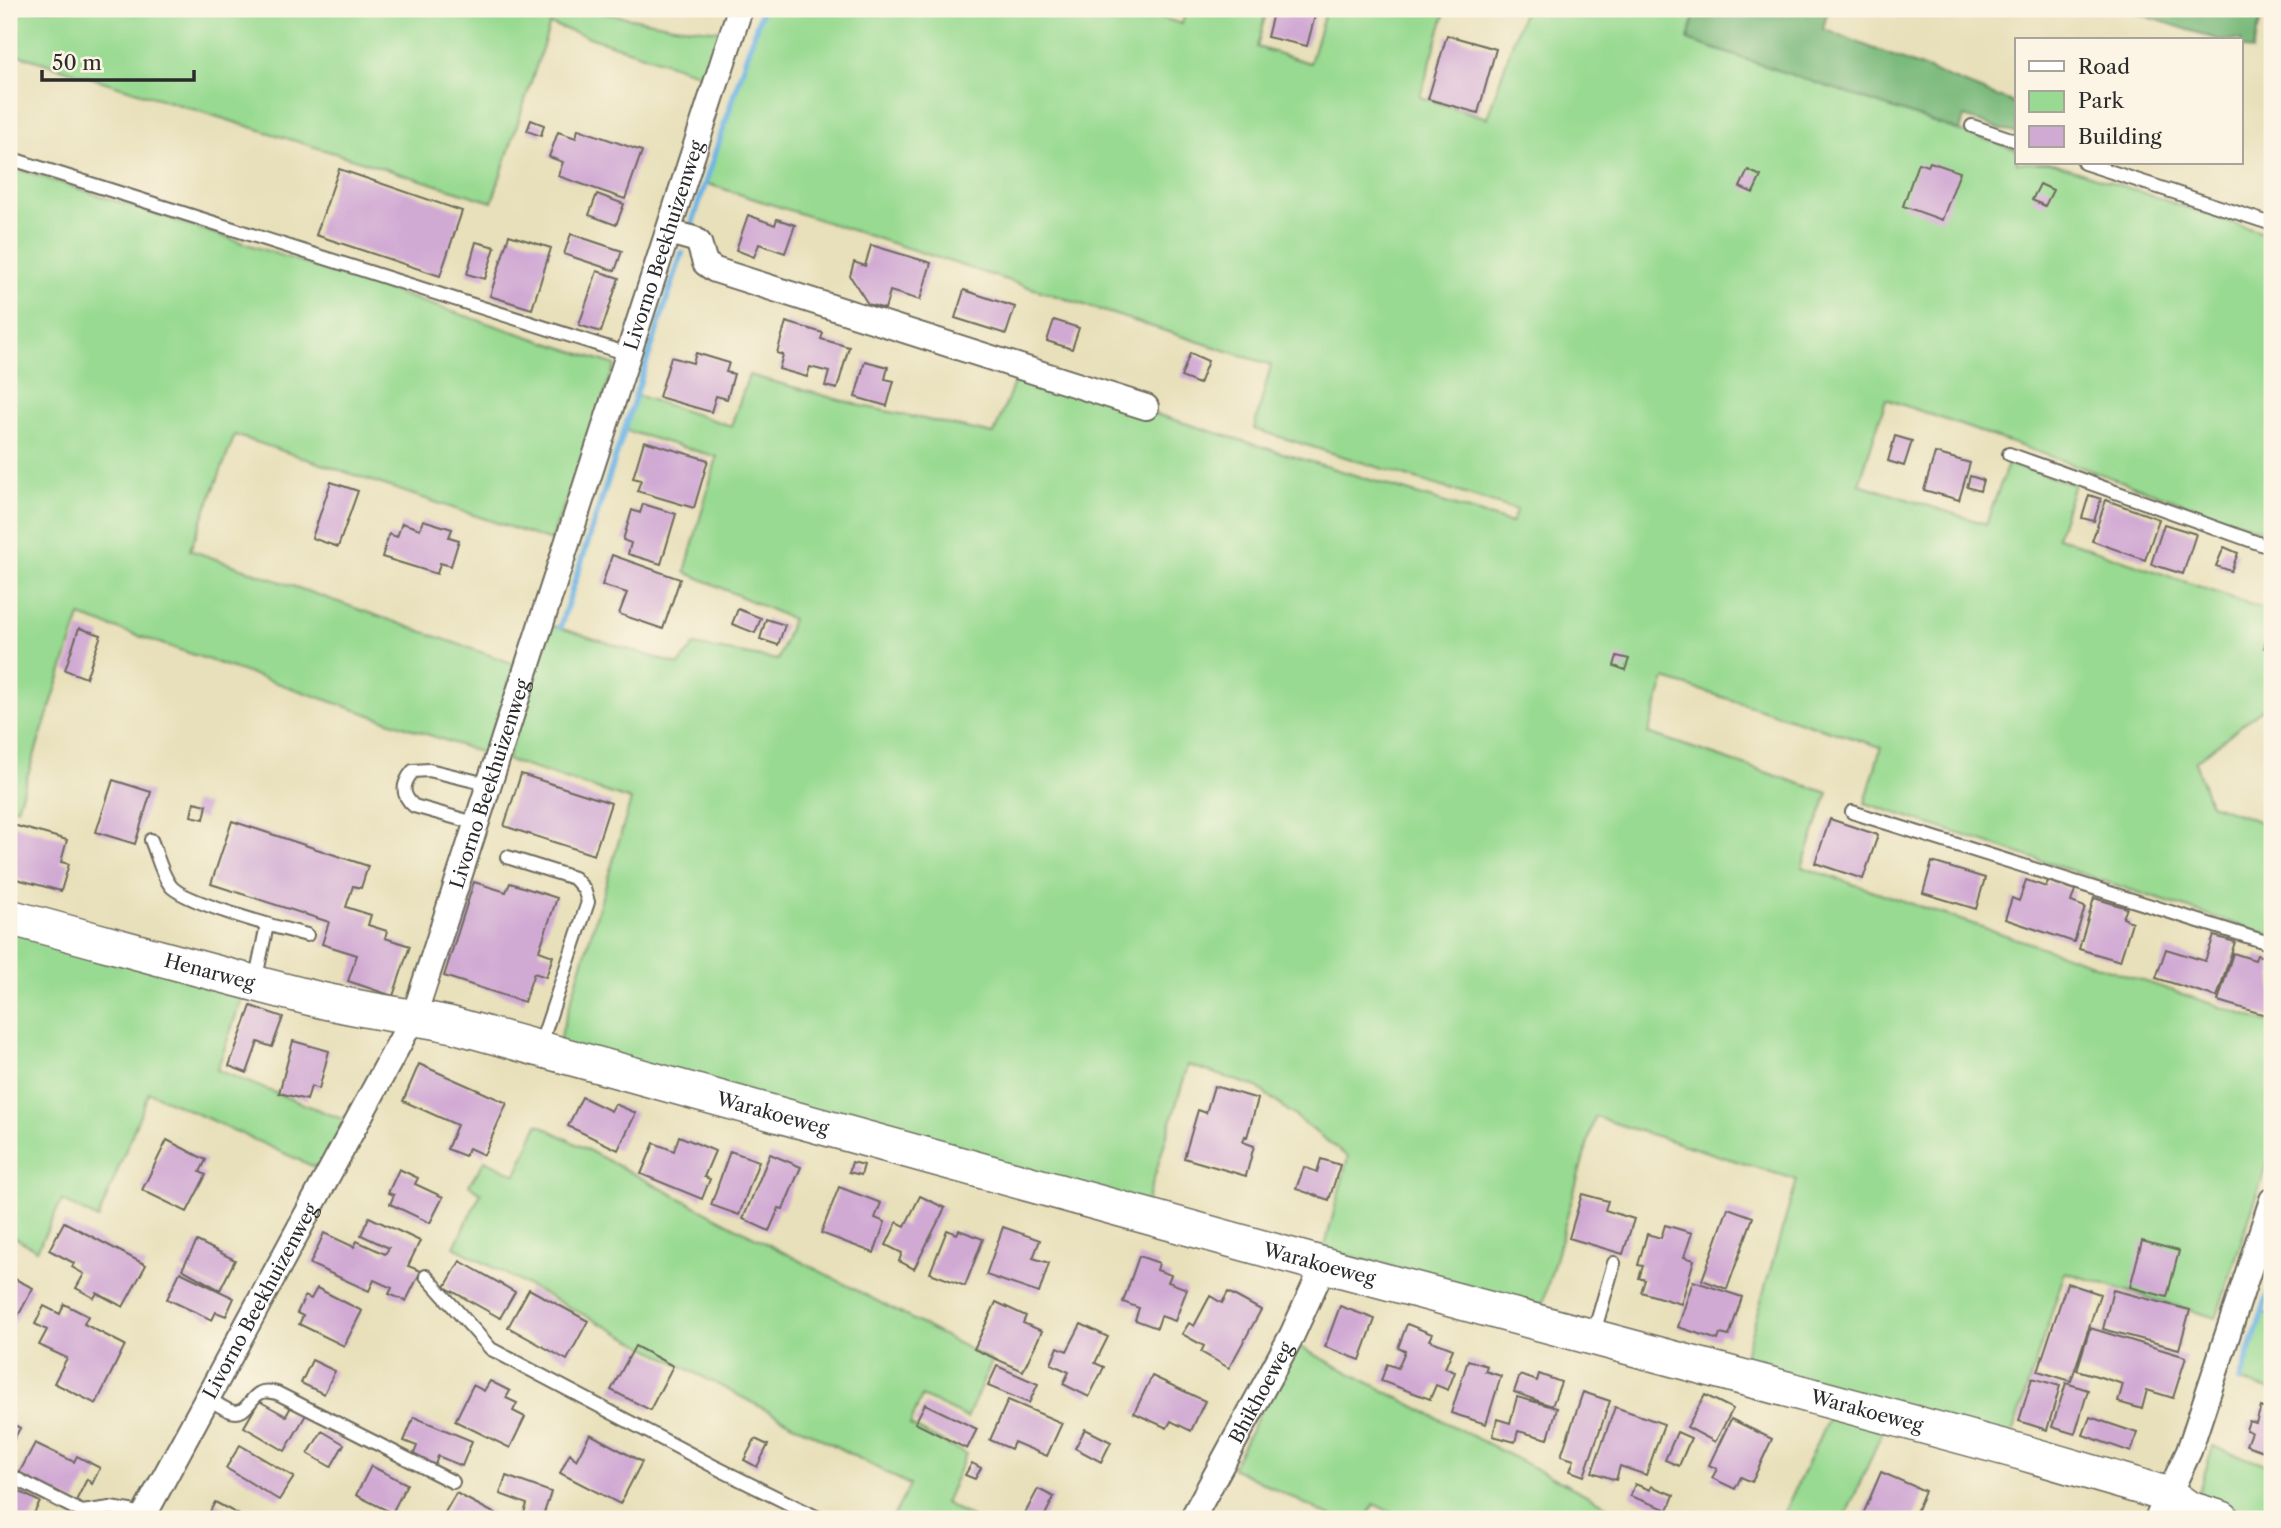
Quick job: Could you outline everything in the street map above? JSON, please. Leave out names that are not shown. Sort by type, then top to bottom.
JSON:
[{"type":"street","name":"Livorno Beekhuizenweg","points":[[143,1518],[414,1016],[491,785],[740,9]]},
{"type":"street","points":[[669,232],[699,243],[705,263],[715,270],[1146,407]]},
{"type":"street","name":"Henarweg","points":[[9,916],[313,998],[376,1012],[414,1016]]},
{"type":"street","name":"Warakoeweg","points":[[414,1016],[2021,1452],[2163,1507],[2189,1509],[2222,1519]]},
{"type":"street","points":[[2163,1507],[2189,1451],[2272,1200]]},
{"type":"street","name":"Bhikhoeweg","points":[[1192,1519],[1292,1335],[1324,1265]]},
{"type":"lane","points":[[1972,126],[2015,140]]},
{"type":"lane","points":[[9,158],[628,354]]},
{"type":"lane","points":[[2087,164],[2272,224]]},
{"type":"lane","points":[[2008,454],[2272,548]]},
{"type":"lane","points":[[478,824],[414,806],[406,799],[403,791],[407,778],[413,771],[429,770],[491,785]]},
{"type":"lane","points":[[1853,812],[2272,944]]},
{"type":"lane","points":[[151,840],[171,887],[185,897],[267,925],[307,935]]},
{"type":"lane","points":[[507,857],[574,878],[584,889],[588,902],[539,1049]]},
{"type":"lane","points":[[255,983],[267,925]]},
{"type":"lane","points":[[1592,1337],[1614,1264]]},
{"type":"lane","points":[[426,1276],[491,1349],[820,1519]]},
{"type":"lane","points":[[208,1398],[236,1412],[246,1409],[260,1393],[277,1393],[453,1482]]},
{"type":"lane","points":[[9,1475],[82,1512],[110,1508],[130,1510],[143,1518]]},
{"type":"green space","points":[[9,9],[582,9],[674,26],[722,31],[706,76],[550,24],[492,202],[9,52]]},
{"type":"green space","points":[[762,9],[1132,9],[1182,24],[1186,9],[1267,9],[1257,47],[1310,63],[1326,9],[1446,9],[1420,97],[1487,118],[1524,9],[1696,9],[1688,40],[2015,149],[2015,164],[2057,164],[2272,236],[2272,534],[1886,399],[1859,484],[1986,524],[2008,464],[2074,484],[2057,537],[2272,612],[2272,701],[2195,762],[2210,804],[2272,826],[2272,936],[1865,803],[1881,747],[1665,679],[1648,733],[1828,793],[1802,867],[2272,1024],[2272,1149],[2216,1318],[2065,1272],[2009,1443],[1741,1368],[1797,1180],[1595,1117],[1542,1306],[1324,1250],[1348,1157],[1257,1087],[1188,1065],[1146,1205],[558,1044],[631,800],[507,760],[550,625],[679,665],[694,645],[778,660],[792,619],[685,572],[717,457],[624,430],[636,395],[731,426],[749,375],[862,406],[994,434],[1018,372],[1511,523],[1517,510],[1254,429],[1271,365],[705,183]]},
{"type":"green space","points":[[1696,9],[1828,9],[1823,29],[2015,103],[2015,133],[1964,117],[1960,131],[1688,40]]},
{"type":"green space","points":[[2123,9],[2264,9],[2252,51],[2242,47],[2242,38],[2214,38]]},
{"type":"green space","points":[[9,166],[615,365],[551,541],[235,435],[190,550],[515,664],[485,754],[80,616],[17,808],[9,806]]},
{"type":"green space","points":[[9,926],[244,992],[217,1070],[347,1121],[321,1170],[149,1092],[98,1219],[62,1200],[37,1250],[9,1234]]},
{"type":"green space","points":[[538,1124],[992,1361],[967,1418],[922,1396],[910,1425],[966,1454],[945,1503],[974,1519],[892,1519],[910,1485],[454,1247],[481,1193],[469,1185],[485,1160],[516,1175]]},
{"type":"green space","points":[[2262,1312],[2272,1316],[2272,1390],[2240,1381]]},
{"type":"green space","points":[[1294,1344],[1633,1519],[1404,1519],[1374,1504],[1366,1519],[1336,1519],[1232,1468]]},
{"type":"green space","points":[[1831,1413],[1885,1426],[1845,1517],[1847,1519],[1781,1519]]},
{"type":"green space","points":[[2213,1447],[2272,1467],[2272,1519],[2250,1519],[2208,1507],[2198,1494]]},
{"type":"building","points":[[1274,9],[1307,9],[1316,12],[1307,46],[1267,37]]},
{"type":"building","points":[[1447,35],[1496,49],[1478,113],[1428,99]]},
{"type":"building","points":[[531,120],[544,125],[541,136],[527,131]]},
{"type":"building","points":[[578,129],[642,151],[625,199],[558,176],[563,162],[549,157],[558,132],[576,138]]},
{"type":"building","points":[[1930,162],[1960,172],[1942,220],[1903,206],[1918,163],[1928,166]]},
{"type":"building","points":[[339,169],[462,211],[440,276],[316,235]]},
{"type":"building","points":[[1748,170],[1761,176],[1753,193],[1740,187]]},
{"type":"building","points":[[2040,184],[2053,190],[2045,206],[2032,200]]},
{"type":"building","points":[[597,194],[624,204],[616,225],[589,215]]},
{"type":"building","points":[[748,215],[775,225],[777,219],[795,225],[785,253],[759,244],[754,257],[736,250]]},
{"type":"building","points":[[571,234],[622,251],[615,271],[564,254]]},
{"type":"building","points":[[509,235],[551,248],[532,309],[490,296]]},
{"type":"building","points":[[476,242],[495,247],[485,279],[467,274]]},
{"type":"building","points":[[871,245],[931,263],[920,300],[890,291],[885,309],[868,304],[850,276],[854,262],[865,266]]},
{"type":"building","points":[[597,271],[619,278],[601,332],[579,325]]},
{"type":"building","points":[[964,290],[1015,307],[1006,334],[955,318]]},
{"type":"building","points":[[1054,320],[1079,328],[1072,349],[1047,341]]},
{"type":"building","points":[[786,322],[823,333],[821,339],[849,347],[837,389],[825,386],[829,372],[810,367],[807,377],[779,369],[783,355],[777,353]]},
{"type":"building","points":[[696,353],[729,363],[726,372],[734,374],[727,399],[716,396],[711,412],[659,397],[671,357],[693,363]]},
{"type":"building","points":[[1190,353],[1208,361],[1199,384],[1181,377]]},
{"type":"building","points":[[865,361],[888,367],[885,379],[894,381],[887,406],[855,397]]},
{"type":"building","points":[[1895,436],[1912,441],[1904,466],[1888,461]]},
{"type":"building","points":[[644,441],[708,460],[694,508],[637,491],[641,480],[633,478]]},
{"type":"building","points":[[1935,453],[1970,463],[1959,500],[1924,490]]},
{"type":"building","points":[[1970,476],[1983,480],[1980,491],[1967,487]]},
{"type":"building","points":[[331,482],[358,491],[338,547],[312,538]]},
{"type":"building","points":[[2089,495],[2101,499],[2094,521],[2082,518]]},
{"type":"building","points":[[2106,500],[2159,519],[2145,560],[2092,541]]},
{"type":"building","points":[[643,504],[676,514],[661,564],[628,554],[631,543],[623,540],[632,510],[640,513]]},
{"type":"building","points":[[423,520],[452,529],[449,537],[459,540],[451,566],[440,563],[437,574],[382,557],[389,534],[397,537],[402,523],[420,529]]},
{"type":"building","points":[[2164,524],[2196,534],[2183,574],[2151,564]]},
{"type":"building","points":[[2224,547],[2238,553],[2231,571],[2216,566]]},
{"type":"building","points":[[612,555],[680,579],[663,629],[619,614],[627,593],[602,585]]},
{"type":"building","points":[[738,609],[761,618],[755,633],[732,624]]},
{"type":"building","points":[[766,619],[785,625],[778,645],[760,639]]},
{"type":"building","points":[[2269,627],[2272,628],[2272,650],[2264,648]]},
{"type":"building","points":[[79,628],[101,635],[86,678],[65,670]]},
{"type":"building","points":[[1617,656],[1629,659],[1625,670],[1614,666]]},
{"type":"building","points":[[521,774],[611,803],[594,855],[504,826]]},
{"type":"building","points":[[113,780],[151,792],[135,844],[96,832]]},
{"type":"building","points":[[194,802],[207,805],[204,819],[191,816]]},
{"type":"building","points":[[1830,819],[1878,835],[1863,879],[1815,863]]},
{"type":"building","points":[[232,821],[368,866],[361,888],[353,886],[346,907],[371,915],[368,925],[387,931],[385,938],[410,946],[393,996],[348,981],[357,955],[322,944],[329,922],[211,884]]},
{"type":"building","points":[[13,825],[67,840],[61,862],[69,864],[61,891],[9,877],[9,839]]},
{"type":"building","points":[[1932,862],[1985,878],[1976,909],[1923,893]]},
{"type":"building","points":[[2026,880],[2046,887],[2048,881],[2075,890],[2071,902],[2085,907],[2074,942],[2005,919],[2012,898],[2019,901]]},
{"type":"building","points":[[474,882],[506,892],[510,883],[557,898],[539,951],[553,956],[546,977],[534,973],[524,1002],[444,976]]},
{"type":"building","points":[[2094,898],[2127,908],[2123,918],[2132,922],[2120,961],[2079,949]]},
{"type":"building","points":[[2214,936],[2235,942],[2217,997],[2156,978],[2166,949],[2205,961]]},
{"type":"building","points":[[2233,953],[2255,960],[2257,955],[2272,959],[2272,1017],[2218,1001]]},
{"type":"building","points":[[251,1006],[283,1017],[272,1047],[258,1042],[247,1073],[229,1066]]},
{"type":"building","points":[[293,1041],[329,1051],[319,1089],[311,1086],[307,1100],[279,1093]]},
{"type":"building","points":[[419,1064],[507,1103],[484,1155],[469,1148],[465,1156],[447,1149],[457,1125],[403,1101]]},
{"type":"building","points":[[1214,1086],[1258,1099],[1247,1137],[1245,1136],[1243,1142],[1254,1146],[1246,1176],[1184,1158],[1198,1110],[1206,1113]]},
{"type":"building","points":[[582,1097],[611,1111],[615,1104],[636,1113],[618,1150],[568,1126]]},
{"type":"building","points":[[679,1136],[715,1151],[704,1177],[710,1179],[702,1199],[641,1174],[654,1143],[674,1151]]},
{"type":"building","points":[[167,1140],[206,1160],[200,1172],[206,1175],[187,1212],[142,1190]]},
{"type":"building","points":[[730,1151],[759,1161],[739,1215],[711,1205]]},
{"type":"building","points":[[770,1154],[801,1167],[783,1209],[779,1208],[769,1231],[743,1219]]},
{"type":"building","points":[[1321,1159],[1340,1165],[1329,1200],[1296,1189],[1304,1167],[1317,1172]]},
{"type":"building","points":[[852,1162],[864,1165],[861,1175],[849,1172]]},
{"type":"building","points":[[399,1169],[418,1178],[415,1184],[443,1197],[430,1223],[390,1204],[394,1195],[388,1193]]},
{"type":"building","points":[[839,1187],[881,1203],[875,1218],[885,1222],[874,1253],[821,1233]]},
{"type":"building","points":[[1582,1194],[1608,1201],[1605,1210],[1634,1219],[1623,1254],[1569,1238]]},
{"type":"building","points":[[920,1196],[945,1208],[914,1269],[899,1261],[902,1253],[886,1245],[897,1222],[905,1226]]},
{"type":"building","points":[[1728,1208],[1753,1217],[1727,1289],[1702,1280]]},
{"type":"building","points":[[369,1217],[420,1241],[408,1266],[421,1271],[406,1301],[389,1294],[392,1288],[374,1280],[369,1291],[310,1264],[324,1233],[354,1247],[357,1241],[385,1254],[389,1248],[361,1235]]},
{"type":"building","points":[[64,1222],[146,1265],[123,1307],[97,1293],[94,1298],[76,1288],[84,1274],[72,1267],[74,1263],[49,1250]]},
{"type":"building","points":[[1665,1225],[1692,1233],[1684,1257],[1694,1260],[1681,1304],[1641,1292],[1645,1280],[1639,1278],[1643,1266],[1638,1265],[1647,1234],[1661,1238]]},
{"type":"building","points":[[1003,1227],[1040,1240],[1033,1258],[1049,1263],[1039,1293],[986,1275]]},
{"type":"building","points":[[947,1230],[957,1234],[959,1230],[983,1239],[965,1286],[930,1273]]},
{"type":"building","points":[[197,1241],[235,1260],[220,1290],[182,1269]]},
{"type":"building","points":[[2142,1241],[2179,1251],[2167,1297],[2130,1287]]},
{"type":"building","points":[[1139,1256],[1159,1263],[1157,1270],[1171,1275],[1168,1282],[1187,1289],[1175,1321],[1161,1316],[1157,1328],[1135,1320],[1139,1308],[1123,1302]]},
{"type":"building","points":[[460,1261],[515,1292],[500,1318],[445,1287]]},
{"type":"building","points":[[180,1272],[234,1298],[226,1316],[216,1312],[212,1320],[167,1299]]},
{"type":"building","points":[[9,1276],[33,1288],[9,1333]]},
{"type":"building","points":[[1693,1281],[1742,1297],[1729,1336],[1720,1334],[1718,1340],[1678,1327]]},
{"type":"building","points":[[2067,1283],[2100,1294],[2071,1381],[2038,1371]]},
{"type":"building","points":[[317,1288],[362,1311],[344,1346],[299,1324],[303,1316],[297,1313],[305,1296],[311,1299]]},
{"type":"building","points":[[529,1289],[588,1321],[567,1360],[508,1327]]},
{"type":"building","points":[[2113,1290],[2190,1310],[2179,1349],[2103,1329]]},
{"type":"building","points":[[1228,1292],[1261,1310],[1229,1368],[1201,1352],[1204,1346],[1182,1334],[1189,1323],[1194,1326],[1210,1296],[1222,1303]]},
{"type":"building","points":[[996,1302],[1026,1316],[1023,1323],[1042,1331],[1023,1371],[974,1349]]},
{"type":"building","points":[[64,1304],[88,1316],[84,1324],[125,1345],[96,1404],[54,1383],[67,1358],[39,1345],[47,1330],[35,1324],[44,1306],[60,1314]]},
{"type":"building","points":[[1340,1306],[1375,1319],[1360,1360],[1325,1347]]},
{"type":"building","points":[[1081,1324],[1108,1337],[1095,1363],[1104,1367],[1089,1397],[1063,1384],[1069,1372],[1051,1364],[1058,1347],[1067,1351]]},
{"type":"building","points":[[1407,1324],[1432,1334],[1429,1340],[1453,1349],[1445,1368],[1455,1372],[1448,1390],[1436,1385],[1430,1399],[1381,1381],[1387,1364],[1398,1368],[1405,1351],[1398,1348]]},
{"type":"building","points":[[2090,1328],[2186,1357],[2173,1398],[2147,1390],[2142,1409],[2118,1402],[2123,1384],[2077,1370]]},
{"type":"building","points":[[635,1346],[673,1366],[650,1410],[611,1390]]},
{"type":"building","points":[[312,1360],[335,1371],[324,1394],[301,1383]]},
{"type":"building","points":[[1468,1360],[1487,1366],[1485,1371],[1501,1376],[1486,1424],[1451,1413]]},
{"type":"building","points":[[997,1366],[1038,1384],[1029,1403],[988,1386]]},
{"type":"building","points":[[1539,1374],[1561,1382],[1552,1406],[1514,1392],[1520,1375],[1537,1381]]},
{"type":"building","points":[[1152,1376],[1205,1401],[1191,1431],[1171,1421],[1167,1428],[1134,1413]]},
{"type":"building","points":[[2032,1378],[2060,1386],[2047,1430],[2019,1421]]},
{"type":"building","points":[[490,1381],[510,1391],[506,1398],[517,1403],[513,1411],[525,1417],[510,1448],[455,1421],[473,1385],[484,1391]]},
{"type":"building","points":[[2066,1383],[2088,1390],[2075,1434],[2052,1427]]},
{"type":"building","points":[[1583,1392],[1610,1401],[1584,1476],[1570,1471],[1574,1460],[1561,1456]]},
{"type":"building","points":[[1705,1395],[1733,1409],[1715,1442],[1687,1427]]},
{"type":"building","points":[[1517,1397],[1557,1408],[1548,1439],[1518,1431],[1515,1442],[1493,1436],[1497,1419],[1510,1423]]},
{"type":"building","points":[[1008,1400],[1062,1423],[1047,1456],[1014,1442],[1011,1449],[990,1440]]},
{"type":"building","points":[[259,1401],[286,1416],[292,1405],[307,1413],[285,1451],[244,1427]]},
{"type":"building","points":[[925,1404],[977,1429],[967,1449],[915,1423]]},
{"type":"building","points":[[1615,1407],[1664,1424],[1646,1475],[1620,1466],[1616,1480],[1592,1472]]},
{"type":"building","points":[[2261,1407],[2272,1411],[2272,1454],[2246,1445],[2251,1432],[2246,1430],[2249,1421],[2256,1423]]},
{"type":"building","points":[[414,1417],[472,1441],[462,1466],[438,1456],[435,1465],[413,1456],[417,1446],[404,1441]]},
{"type":"building","points":[[2090,1417],[2137,1433],[2131,1452],[2083,1435]]},
{"type":"building","points":[[1731,1419],[1772,1439],[1752,1482],[1741,1477],[1735,1489],[1712,1478],[1717,1469],[1709,1465]]},
{"type":"building","points":[[9,1422],[20,1428],[11,1445],[9,1444]]},
{"type":"building","points":[[1085,1429],[1111,1442],[1101,1462],[1075,1448]]},
{"type":"building","points":[[322,1431],[344,1444],[331,1467],[308,1454]]},
{"type":"building","points":[[1677,1432],[1691,1438],[1679,1466],[1665,1460]]},
{"type":"building","points":[[590,1434],[642,1462],[620,1504],[560,1473],[570,1453],[576,1460]]},
{"type":"building","points":[[755,1439],[768,1445],[757,1467],[744,1460]]},
{"type":"building","points":[[35,1443],[74,1462],[77,1456],[100,1468],[92,1484],[87,1479],[75,1503],[18,1475]]},
{"type":"building","points":[[240,1445],[294,1477],[279,1500],[226,1468]]},
{"type":"building","points":[[972,1463],[981,1468],[975,1479],[965,1475]]},
{"type":"building","points":[[371,1466],[407,1484],[392,1513],[356,1495]]},
{"type":"building","points":[[1881,1472],[1925,1491],[1913,1519],[1861,1519]]},
{"type":"building","points":[[506,1476],[551,1492],[542,1519],[523,1516],[527,1504],[500,1494]]},
{"type":"building","points":[[1635,1484],[1650,1490],[1651,1486],[1674,1495],[1668,1510],[1630,1496]]},
{"type":"building","points":[[9,1486],[40,1502],[31,1519],[9,1519]]},
{"type":"building","points":[[1038,1489],[1054,1497],[1043,1519],[1022,1519]]},
{"type":"building","points":[[456,1493],[505,1519],[454,1519],[444,1514]]},
{"type":"building","points":[[215,1502],[247,1519],[206,1519]]},
{"type":"waterway","points":[[692,224],[762,9]]},
{"type":"waterway","points":[[560,627],[682,253]]},
{"type":"waterway","points":[[2240,1381],[2272,1282]]}]
